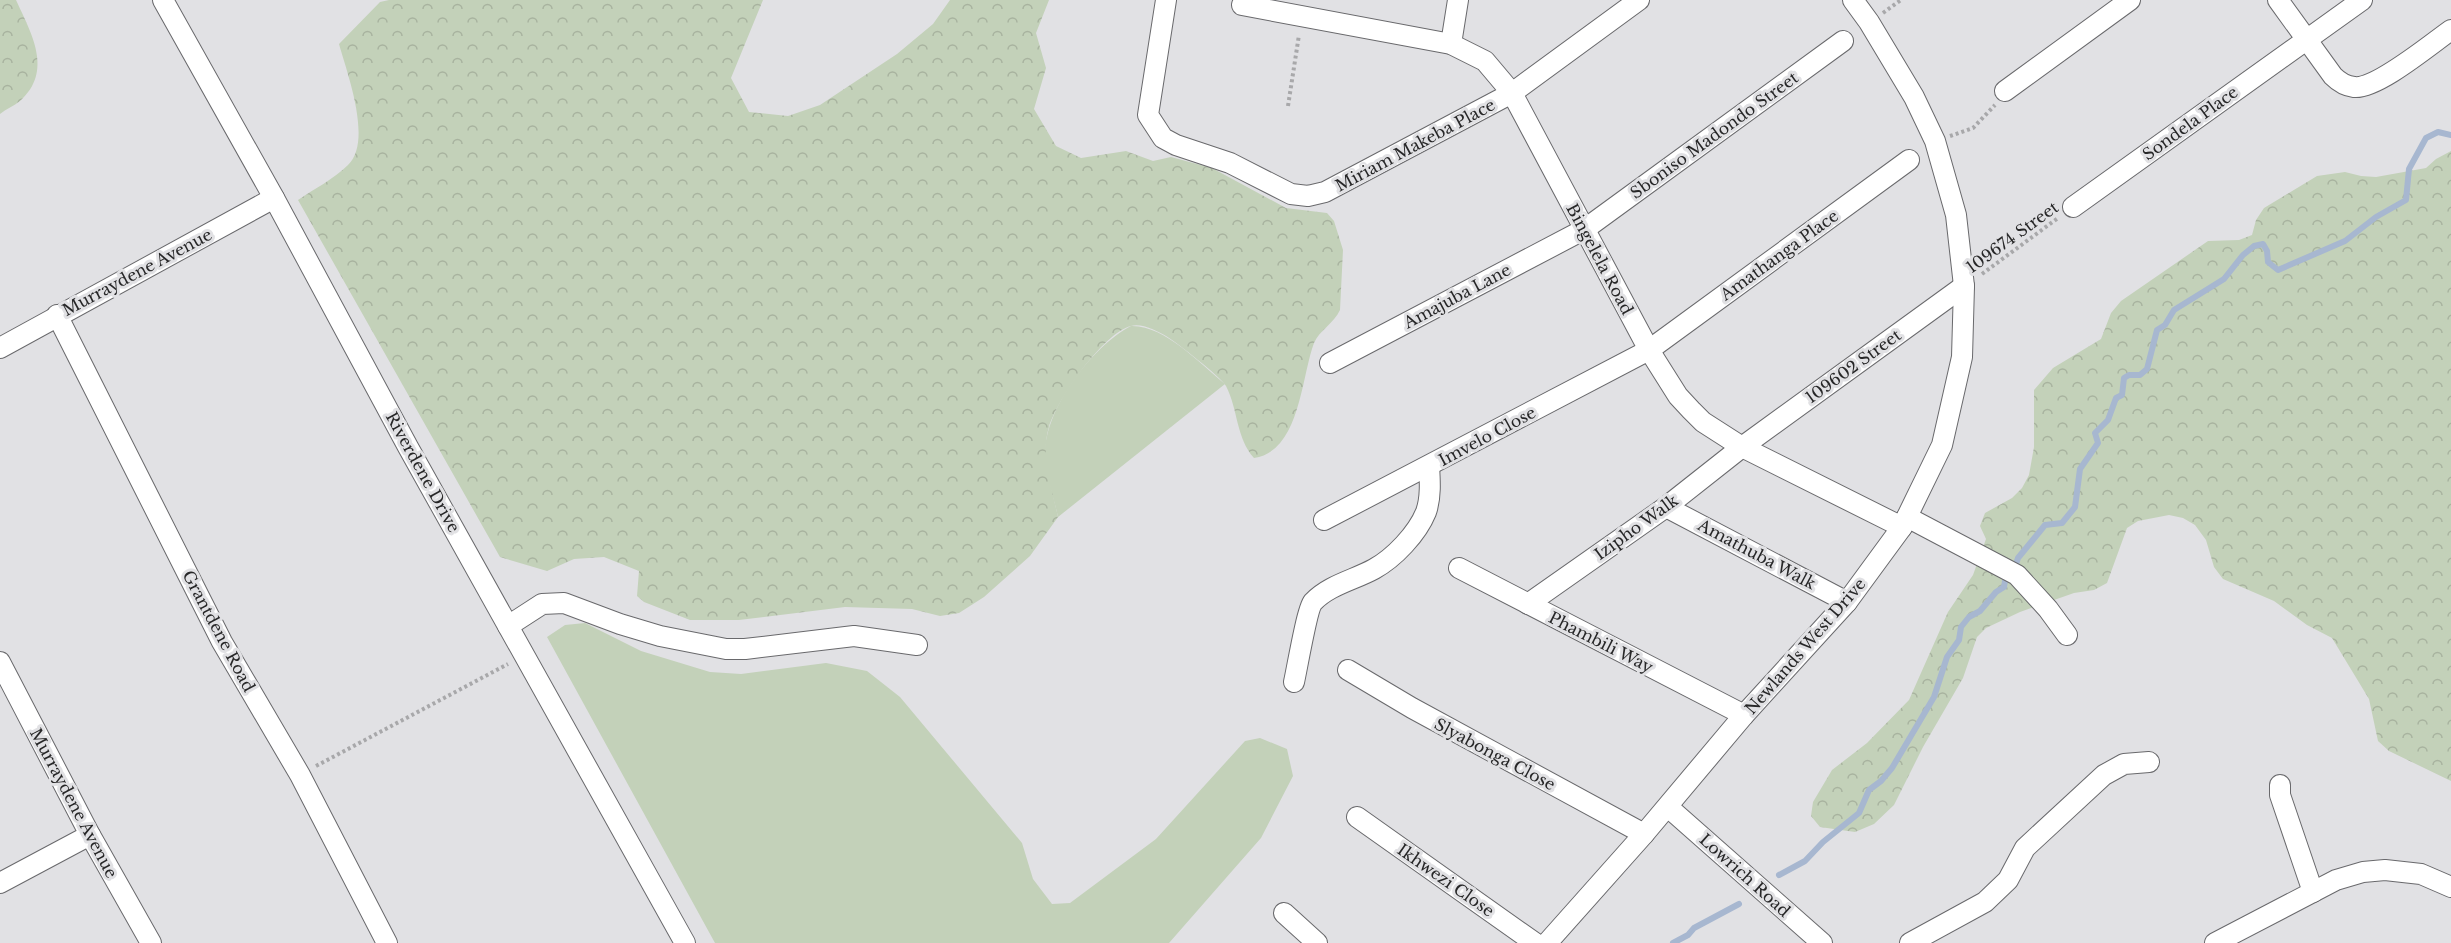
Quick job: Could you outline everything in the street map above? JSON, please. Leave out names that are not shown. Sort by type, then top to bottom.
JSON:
[{"type":"street","name":"Riverdene Drive","points":[[163,0],[685,943]]},
{"type":"street","name":"Miriam Makeba Place","points":[[1166,0],[1148,115],[1163,138],[1176,145],[1230,163],[1291,194],[1317,195],[1512,93],[1639,0]]},
{"type":"street","points":[[1451,44],[1458,0]]},
{"type":"street","name":"Newlands West Drive","points":[[1547,943],[1668,807],[1744,715],[1847,602],[1905,522],[1942,445],[1962,357],[1964,286],[1956,215],[1935,141],[1914,97],[1869,22],[1853,0]]},
{"type":"street","points":[[2005,91],[2130,0]]},
{"type":"street","points":[[2278,0],[2333,76],[2342,84],[2355,88],[2369,85],[2387,76],[2451,30]]},
{"type":"street","name":"Sondela Place","points":[[2073,207],[2362,0]]},
{"type":"street","name":"Bingelela Road","points":[[1242,5],[1303,8],[1451,44],[1485,61],[1512,93],[1648,350],[1678,396],[1703,422],[1742,447],[2017,575],[2067,635]]},
{"type":"street","name":"Sboniso Madondo Street","points":[[1585,229],[1843,41]]},
{"type":"street","name":"Amathanga Place","points":[[1648,350],[1909,160]]},
{"type":"street","name":"Murraydene Avenue","points":[[0,348],[274,198]]},
{"type":"street","name":"Amajuba Lane","points":[[1330,363],[1585,229]]},
{"type":"street","name":"109602 Street","points":[[1742,447],[1964,286]]},
{"type":"street","name":"Grantdene Road","points":[[57,315],[222,642],[300,775],[387,943]]},
{"type":"street","name":"Imvelo Close","points":[[1324,520],[1648,350]]},
{"type":"street","name":"Izipho Walk","points":[[1528,604],[1666,507],[1742,447]]},
{"type":"street","points":[[1294,682],[1311,604],[1327,591],[1374,569],[1390,558],[1414,533],[1426,512],[1430,486],[1429,466]]},
{"type":"street","name":"Amathuba Walk","points":[[1666,507],[1847,602]]},
{"type":"street","name":"Phambili Way","points":[[1459,568],[1744,715]]},
{"type":"street","points":[[508,626],[534,608],[555,602],[564,603],[660,636],[726,649],[745,649],[854,636],[917,645]]},
{"type":"street","name":"Murraydene Avenue","points":[[0,662],[90,835],[151,943]]},
{"type":"street","name":"Slyabonga Close","points":[[1348,670],[1412,708],[1644,834]]},
{"type":"street","points":[[1910,943],[1985,902],[2008,880],[2025,848],[2104,775],[2124,764],[2150,762]]},
{"type":"street","points":[[2280,785],[2284,806],[2313,892]]},
{"type":"street","name":"Lowrich Road","points":[[1668,807],[1822,943]]},
{"type":"street","name":"Ikhwezi Close","points":[[1357,817],[1535,943]]},
{"type":"street","points":[[0,883],[90,835]]},
{"type":"street","points":[[2216,943],[2336,880],[2363,872],[2385,870],[2421,874],[2451,887]]},
{"type":"street","points":[[1284,913],[1317,943]]},
{"type":"path","points":[[1883,13],[1901,0]]},
{"type":"path","points":[[1288,106],[1303,8]]},
{"type":"path","points":[[1935,141],[1973,128],[2005,91]]},
{"type":"path","name":"109674 Street","points":[[1964,286],[2073,207]]},
{"type":"path","points":[[300,775],[524,655]]},
{"type":"green space","points":[[0,0],[16,0],[33,39],[38,65],[36,77],[30,89],[20,101],[0,114]]},
{"type":"green space","points":[[389,0],[763,0],[731,78],[749,112],[788,116],[820,105],[897,54],[933,24],[950,0],[1049,0],[1036,33],[1046,68],[1034,109],[1056,146],[1081,158],[1126,151],[1153,161],[1171,157],[1212,168],[1286,208],[1327,213],[1334,221],[1343,250],[1340,310],[1314,343],[1290,428],[1281,442],[1269,452],[1254,458],[1240,432],[1226,386],[1216,375],[1179,345],[1154,330],[1135,325],[1120,331],[1082,369],[1061,401],[1049,427],[1046,461],[1058,517],[1030,556],[984,597],[959,613],[940,616],[912,609],[845,607],[739,620],[690,620],[644,602],[637,596],[639,571],[604,557],[574,559],[547,571],[500,557],[298,200],[342,170],[355,154],[358,140],[356,106],[339,44],[380,2]]},
{"type":"green space","points":[[2451,151],[2451,781],[2389,751],[2378,741],[2369,699],[2332,638],[2307,625],[2274,601],[2223,579],[2214,567],[2206,540],[2195,525],[2183,518],[2169,515],[2138,521],[2127,528],[2107,583],[2094,590],[2074,593],[2020,612],[1986,628],[1977,637],[1963,678],[1923,747],[1894,805],[1874,824],[1855,832],[1820,827],[1811,816],[1813,802],[1832,770],[1867,743],[1909,700],[1948,612],[1973,575],[1986,539],[1980,526],[1985,513],[2012,498],[2022,488],[2029,475],[2034,447],[2034,390],[2053,368],[2101,339],[2111,313],[2121,301],[2208,241],[2239,240],[2252,235],[2256,220],[2264,208],[2317,176],[2345,172],[2376,177],[2426,168],[2436,159]]},
{"type":"green space","points":[[1131,326],[1144,327],[1169,339],[1225,384],[1058,517],[1048,480],[1045,457],[1046,439],[1052,420],[1072,382],[1086,365],[1100,349]]},
{"type":"green space","points":[[585,623],[641,651],[710,672],[741,674],[826,663],[867,671],[900,697],[1022,843],[1033,879],[1052,904],[1070,903],[1156,839],[1245,741],[1260,738],[1287,749],[1293,776],[1261,838],[1169,943],[715,943],[547,637],[565,625]]},
{"type":"waterway","points":[[2015,567],[2018,558],[2045,525],[2062,523],[2075,507],[2080,469],[2098,443],[2095,433],[2108,420],[2116,398],[2122,395],[2124,378],[2129,375],[2140,375],[2147,369],[2157,330],[2165,325],[2174,310],[2224,279],[2243,255],[2254,246],[2263,244],[2267,251],[2268,262],[2278,270],[2345,241],[2376,217],[2406,200],[2409,169],[2426,138],[2438,132],[2451,135]]},
{"type":"waterway","points":[[1779,875],[1805,861],[1823,842],[1859,813],[1869,790],[1892,768],[1934,697],[1947,657],[1959,640],[1961,627],[1969,617],[1980,611],[1996,592],[2004,587],[2005,581],[2009,578]]},
{"type":"waterway","points":[[1673,943],[1688,935],[1694,928],[1739,904]]}]
